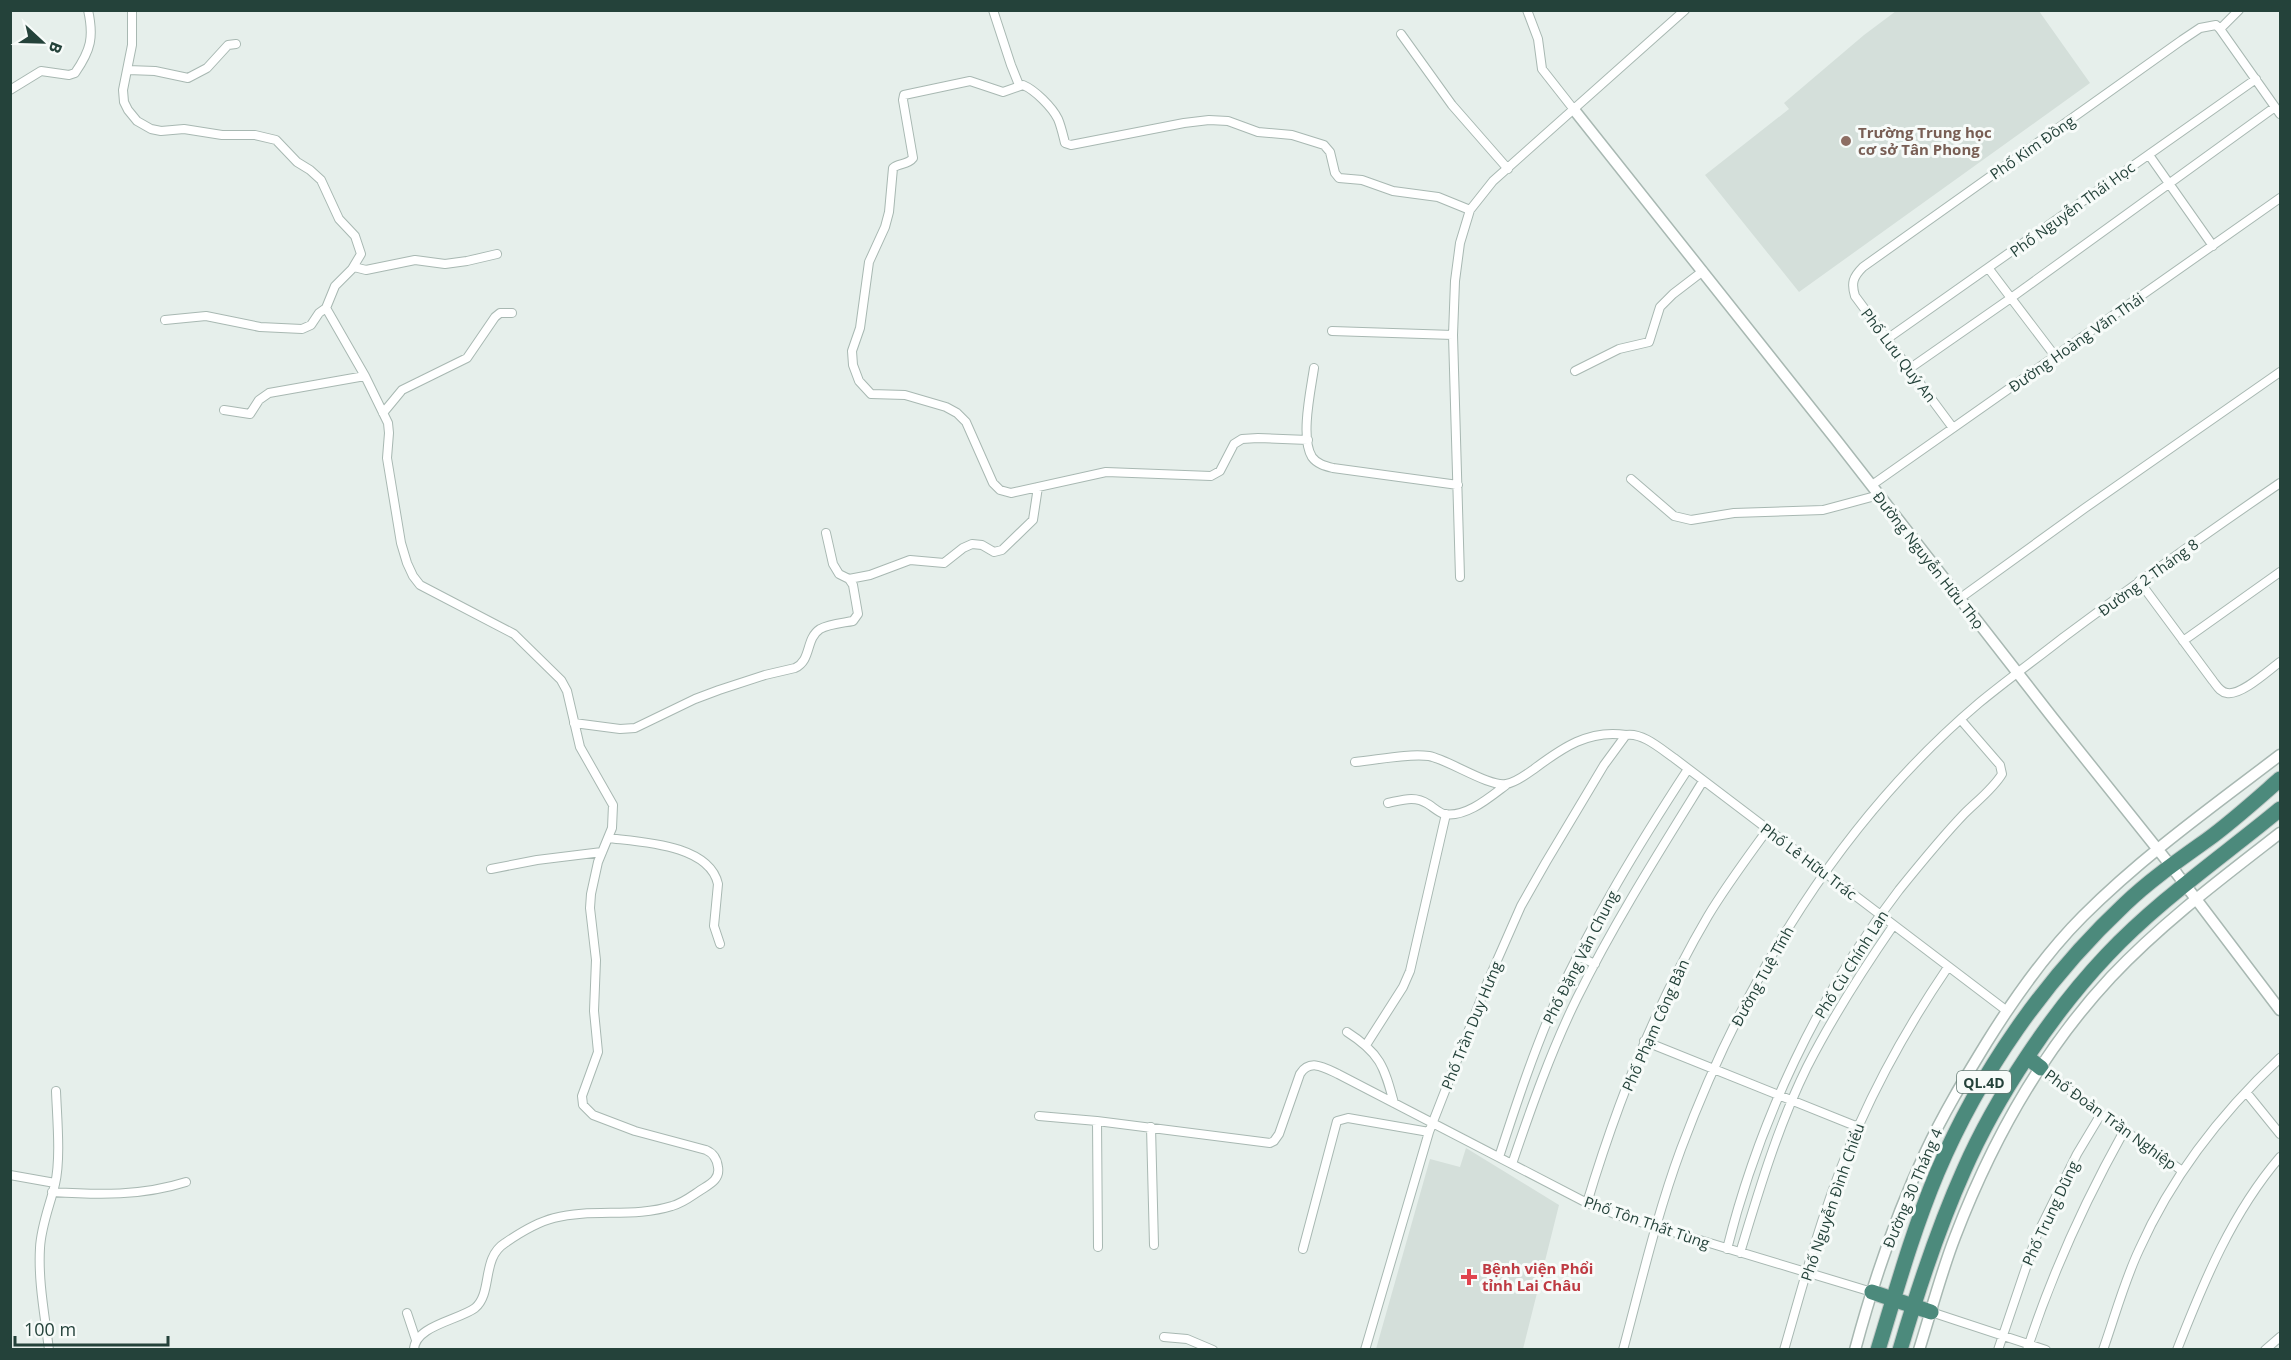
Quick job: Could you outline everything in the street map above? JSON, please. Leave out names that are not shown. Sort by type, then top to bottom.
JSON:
[{"type":"highway","name":"QL.4D","points":[[2171,866],[2237,816],[2280,779]]},
{"type":"highway","name":"QL.4D","points":[[1900,1350],[1937,1235],[1964,1168],[1992,1115],[2063,1006],[2107,955],[2153,910],[2280,809]]},
{"type":"highway","name":"Đường 30 Tháng 4","points":[[1878,1350],[1937,1173],[1969,1107],[2033,1007],[2081,948],[2127,901],[2171,866]]},
{"type":"highway","points":[[2028,1058],[2041,1068]]},
{"type":"highway","points":[[1872,1292],[1931,1312]]},
{"type":"street","points":[[10,90],[41,71],[69,75],[75,73],[83,62],[91,42],[92,32],[88,10]]},
{"type":"street","points":[[132,10],[132,45],[123,90],[124,102],[137,120],[151,129],[184,129],[276,140],[297,162],[317,175],[326,187],[342,225],[355,236],[361,254],[354,267],[335,286],[326,308],[319,313],[311,325],[303,329],[260,327],[206,316],[165,320]]},
{"type":"street","points":[[993,10],[1020,85],[1030,89],[1053,111],[1067,144],[1184,123],[1209,120],[1228,121],[1258,132],[1292,135],[1324,145],[1330,152],[1335,173],[1339,178],[1362,180],[1393,191],[1438,197],[1470,210]]},
{"type":"street","points":[[1527,10],[1538,39],[1542,69],[1575,111]]},
{"type":"street","points":[[1460,577],[1453,335],[1457,265],[1470,210],[1484,191],[1685,10]]},
{"type":"street","points":[[1909,369],[2169,184],[2278,110],[2218,27],[2239,10]]},
{"type":"street","name":"Phố Kim Đồng","points":[[1853,279],[1863,267],[1921,224],[2182,40],[2200,28],[2218,27]]},
{"type":"street","points":[[1401,34],[1452,105],[1508,169]]},
{"type":"street","points":[[128,70],[155,71],[188,78],[207,68],[228,45],[236,44]]},
{"type":"street","name":"Phố Nguyễn Thái Học","points":[[1887,339],[2256,79]]},
{"type":"street","points":[[1020,85],[1003,92],[969,81],[904,95],[912,158],[910,162],[893,168],[889,212],[885,227],[869,262],[860,328],[852,358],[859,381],[871,394],[905,395],[957,412],[966,422],[990,477],[1000,490],[1018,493],[1107,472],[1211,476],[1220,471],[1234,444],[1242,439],[1308,440]]},
{"type":"street","name":"Đường Nguyễn Hữu Thọ","points":[[1575,111],[2158,849],[2280,1010]]},
{"type":"street","points":[[2149,154],[2213,246]]},
{"type":"street","name":"Đường Hoàng Văn Thái","points":[[1872,485],[2280,198]]},
{"type":"street","points":[[354,267],[366,270],[415,260],[445,264],[497,254]]},
{"type":"street","points":[[1989,269],[2055,356]]},
{"type":"street","points":[[1575,371],[1619,349],[1649,342],[1660,306],[1703,271]]},
{"type":"street","name":"Phố Lưu Quý An","points":[[1853,279],[1852,286],[1855,296],[1953,429]]},
{"type":"street","points":[[326,308],[365,376],[388,423],[387,458],[401,543],[413,576],[420,585],[456,602],[521,639],[561,680],[567,691],[580,747],[613,805],[614,815],[608,838],[592,884],[590,908],[596,960],[594,1011],[598,1052],[582,1096],[584,1105],[593,1115],[654,1138],[699,1147],[711,1152],[717,1160],[717,1176],[712,1183],[673,1206],[554,1218],[507,1241],[491,1259],[478,1304],[467,1312],[428,1330],[415,1345]]},
{"type":"street","points":[[383,413],[402,390],[467,358],[495,317],[500,313],[512,313]]},
{"type":"street","points":[[1332,331],[1453,335]]},
{"type":"street","points":[[1314,368],[1309,401],[1308,440],[1312,457],[1323,465],[1333,468],[1458,485]]},
{"type":"street","points":[[1959,599],[2280,372]]},
{"type":"street","points":[[224,410],[250,414],[259,400],[269,393],[365,376]]},
{"type":"street","points":[[1631,479],[1674,516],[1691,520],[1734,513],[1823,510],[1879,495]]},
{"type":"street","name":"Đường 2 Tháng 8","points":[[2017,673],[2139,581],[2280,483]]},
{"type":"street","points":[[849,579],[870,576],[910,560],[944,563],[972,544],[982,545],[994,552],[1002,550],[1033,520],[1038,487]]},
{"type":"street","points":[[574,723],[620,729],[635,728],[737,683],[799,666],[807,658],[812,640],[818,631],[857,618],[855,594],[849,579],[839,573],[832,564],[826,533]]},
{"type":"street","points":[[2183,641],[2280,572]]},
{"type":"street","points":[[2139,581],[2218,688],[2228,694],[2240,691],[2280,662]]},
{"type":"street","name":"Đường Tuệ Tĩnh","points":[[1623,1350],[1656,1227],[1681,1151],[1713,1068],[1738,1015],[1771,956],[1826,872],[1886,796],[1909,770],[1961,720],[2017,673]]},
{"type":"street","name":"Phố Cù Chính Lan","points":[[1727,1249],[1748,1176],[1779,1094],[1829,998],[1880,915],[1926,857],[2002,774],[2000,765],[1961,720]]},
{"type":"street","points":[[1388,803],[1406,799],[1420,800],[1446,814],[1466,810],[1530,772],[1572,743],[1602,735],[1626,735]]},
{"type":"street","name":"Phố Lê Hữu Trác","points":[[1626,735],[1638,736],[1655,745],[2007,1011]]},
{"type":"street","name":"Phố Trần Duy Hưng","points":[[1365,1350],[1429,1132],[1488,981],[1521,906],[1604,765],[1626,735]]},
{"type":"street","name":"QL.4D","points":[[2158,849],[2280,755]]},
{"type":"street","points":[[1355,762],[1428,756],[1494,783],[1506,785]]},
{"type":"street","name":"Phố Đặng Văn Chung","points":[[1499,1157],[1540,1039],[1578,956],[1632,857],[1688,769]]},
{"type":"street","name":"Phố Đặng Văn Chung","points":[[1512,1164],[1555,1049],[1595,964],[1657,854],[1703,781]]},
{"type":"street","points":[[1366,1045],[1403,987],[1410,971],[1446,814]]},
{"type":"street","name":"Phố Phạm Công Bân","points":[[1587,1203],[1604,1146],[1644,1041],[1667,991],[1709,914],[1768,830]]},
{"type":"street","name":"QL.4D","points":[[1919,1350],[1954,1239],[1968,1204],[2004,1129],[2041,1068],[2081,1012],[2111,977],[2158,931],[2280,833]]},
{"type":"street","points":[[608,838],[671,846],[687,852],[708,867],[718,884],[714,926],[720,944]]},
{"type":"street","name":"Đường 30 Tháng 4","points":[[1855,1350],[1889,1243],[1925,1153],[1958,1090],[2007,1011],[2034,973],[2082,917],[2158,849]]},
{"type":"street","points":[[490,869],[568,855],[602,852]]},
{"type":"street","name":"Phố Cù Chính Lan","points":[[1740,1253],[1768,1162],[1792,1100],[1825,1034],[1893,926]]},
{"type":"street","points":[[1578,956],[1595,964]]},
{"type":"street","name":"Phố Nguyễn Đình Chiểu","points":[[1784,1350],[1821,1225],[1858,1126],[1897,1047],[1948,967]]},
{"type":"street","points":[[1347,1032],[1366,1045],[1380,1063],[1394,1103]]},
{"type":"street","points":[[1644,1041],[1858,1126]]},
{"type":"street","points":[[2103,1350],[2138,1251],[2158,1209],[2181,1170],[2246,1092],[2280,1058]]},
{"type":"street","name":"Phố Tôn Thất Tùng","points":[[1151,1127],[1264,1142],[1274,1141],[1300,1074],[1307,1065],[1318,1066],[1433,1122],[1587,1203],[1656,1227],[1872,1292]]},
{"type":"street","name":"Phố Đoàn Trần Nghiệp","points":[[2041,1068],[2124,1131],[2181,1170]]},
{"type":"street","points":[[49,1350],[40,1267],[40,1245],[55,1183],[58,1133],[56,1091]]},
{"type":"street","points":[[2246,1092],[2280,1134]]},
{"type":"street","name":"Phố Trung Dũng","points":[[1998,1350],[2037,1235],[2077,1154],[2101,1114]]},
{"type":"street","points":[[1039,1116],[1151,1127],[1154,1245]]},
{"type":"street","points":[[1303,1249],[1337,1121],[1348,1118],[1429,1132]]},
{"type":"street","points":[[1097,1121],[1098,1246]]},
{"type":"street","name":"Phố Trung Dũng","points":[[2028,1347],[2063,1251],[2081,1211],[2124,1131]]},
{"type":"street","points":[[2177,1350],[2206,1279],[2237,1218],[2267,1172],[2280,1157]]},
{"type":"street","points":[[10,1175],[55,1183]]},
{"type":"street","points":[[52,1192],[119,1194],[161,1190],[186,1182]]},
{"type":"street","points":[[1931,1312],[2002,1335],[2028,1347],[2046,1350]]},
{"type":"street","points":[[406,1313],[415,1345]]},
{"type":"street","points":[[1164,1337],[1187,1339],[1213,1350]]},
{"type":"street","points":[[2265,1350],[2280,1337]]},
{"type":"shaded area","name":"Trường Trung học cơ sở Tân Phong","points":[[1896,11],[2039,11],[2090,83],[1799,292],[1705,175],[1789,109],[1784,103]]},
{"type":"shaded area","name":"Bệnh viện Phổi tỉnh Lai Châu","points":[[1466,1148],[1559,1205],[1523,1349],[1376,1349],[1430,1159],[1460,1167]]},
{"type":"place","name":"Trường Trung học cơ sở Tân Phong","points":[[1846,141]]},
{"type":"place","name":"Bệnh viện Phổi tỉnh Lai Châu","points":[[1469,1277]]}]
